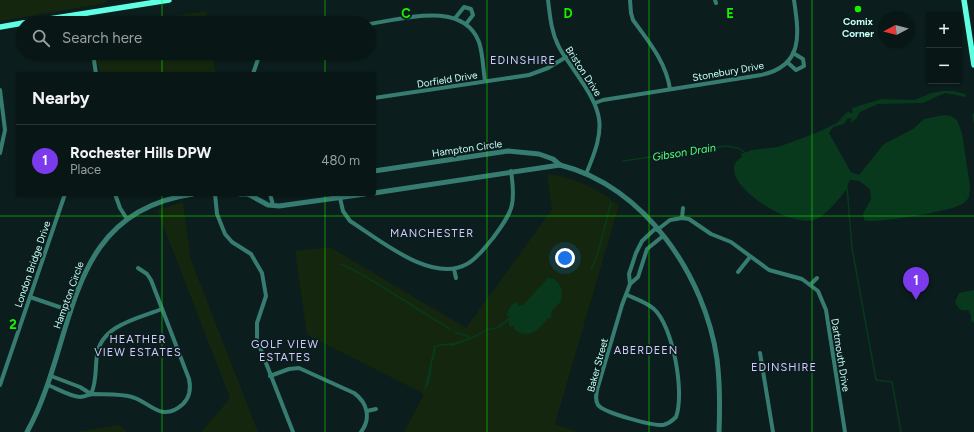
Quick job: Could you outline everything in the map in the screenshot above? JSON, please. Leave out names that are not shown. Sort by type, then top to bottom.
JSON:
[{"type":"main road","points":[[67,16],[169,0]]},
{"type":"main road","points":[[964,0],[974,65]]},
{"type":"main road","points":[[0,27],[16,24]]},
{"type":"street","name":"Briston Drive","points":[[548,0],[554,36],[596,103],[600,124],[599,138],[586,174]]},
{"type":"street","points":[[630,0],[630,13],[633,20],[662,61],[667,74],[670,89]]},
{"type":"street","name":"Stonebury Drive","points":[[596,103],[603,100],[766,74],[778,69],[787,62],[793,54],[798,34],[794,0]]},
{"type":"street","points":[[456,18],[464,7],[471,8],[473,15],[466,24]]},
{"type":"street","points":[[376,23],[434,14],[456,18],[466,24],[475,34],[479,42],[485,81]]},
{"type":"street","points":[[787,62],[796,70],[804,66],[803,59],[793,54]]},
{"type":"street","name":"Dorfield Drive","points":[[376,98],[536,73],[566,57]]},
{"type":"street","points":[[94,60],[96,72]]},
{"type":"street","points":[[254,72],[258,60]]},
{"type":"street","points":[[0,90],[6,130],[0,153]]},
{"type":"street","name":"Hampton Circle","points":[[376,171],[508,151],[539,154],[553,159],[560,165],[586,174],[606,184],[625,197],[662,236],[688,276],[704,309],[716,358],[719,384],[719,432]]},
{"type":"street","name":"Hampton Circle","points":[[376,193],[511,171],[560,165]]},
{"type":"street","points":[[340,198],[343,211],[350,221],[418,263],[439,270],[454,269],[468,264],[481,253],[508,216],[514,200],[511,171]]},
{"type":"street","name":"London Bridge Drive","points":[[0,385],[64,196]]},
{"type":"street","points":[[116,196],[127,219]]},
{"type":"street","name":"Hampton Circle","points":[[27,432],[48,385],[82,278],[93,256],[110,234],[127,219],[156,203],[185,196]]},
{"type":"street","points":[[215,196],[217,214],[224,234],[232,242],[251,254],[262,273],[266,296],[257,324],[256,334],[270,376],[293,432]]},
{"type":"street","points":[[252,196],[273,206],[352,196]]},
{"type":"street","points":[[270,196],[273,206]]},
{"type":"street","points":[[682,218],[683,208]]},
{"type":"street","points":[[657,229],[670,220],[682,218],[694,221],[711,234],[732,242],[769,270],[798,277],[811,284],[817,278]]},
{"type":"street","name":"Baker Street","points":[[627,295],[654,309],[661,318],[668,334],[676,365],[679,400],[676,417],[666,424],[650,424],[607,411],[600,407],[596,401],[597,390],[622,305],[630,284],[629,274],[636,252],[642,241],[657,229]]},
{"type":"street","name":"Baker Street","points":[[630,284],[638,277],[644,256],[649,246],[662,236]]},
{"type":"street","points":[[636,252],[644,256]]},
{"type":"street","points":[[738,272],[750,257]]},
{"type":"street","points":[[48,385],[74,396],[81,397],[91,394],[134,397],[151,408],[165,412],[175,410],[186,402],[190,388],[189,379],[151,280],[147,274],[138,268]]},
{"type":"street","points":[[454,269],[456,278]]},
{"type":"street","name":"Dartmouth Drive","points":[[811,284],[820,295],[826,310],[845,432]]},
{"type":"street","points":[[30,298],[71,311]]},
{"type":"street","points":[[91,394],[95,382],[98,349],[107,334],[116,328],[162,309]]},
{"type":"street","points":[[760,353],[773,432]]},
{"type":"street","points":[[270,376],[289,369],[304,370],[354,393],[362,400],[367,411],[366,424],[361,432]]},
{"type":"street","points":[[51,376],[80,387],[91,394]]},
{"type":"street","points":[[367,411],[376,409]]},
{"type":"shaded area","points":[[0,0],[106,0],[106,3],[29,16],[16,16],[16,18],[0,21]]},
{"type":"shaded area","points":[[206,11],[207,16],[174,16]]},
{"type":"shaded area","points":[[97,60],[213,60],[216,72],[100,72]]},
{"type":"shaded area","points":[[954,91],[965,94],[966,97],[945,93],[923,103],[878,104],[860,112],[856,119],[850,123],[852,119],[848,118],[844,124],[833,127],[829,133],[851,172],[859,175],[884,144],[913,129],[924,119],[944,115],[951,116],[957,120],[962,133],[970,186],[969,197],[965,202],[953,208],[911,217],[881,221],[864,220],[863,214],[871,199],[870,189],[859,181],[850,180],[845,191],[825,214],[817,219],[805,221],[773,210],[757,200],[744,188],[736,177],[734,166],[742,157],[741,154],[752,150],[778,147],[816,133],[837,123],[847,112],[853,113],[852,108],[881,99],[915,100],[931,93]]},
{"type":"shaded area","points":[[547,174],[577,181],[603,194],[619,205],[555,424],[578,432],[404,432],[424,394],[307,335],[295,251],[330,247],[466,328],[552,209]]},
{"type":"shaded area","points":[[183,202],[191,260],[258,432],[201,432],[230,398],[157,210]]},
{"type":"shaded area","points":[[548,278],[556,280],[562,290],[560,302],[552,311],[551,318],[547,319],[532,333],[524,334],[519,332],[514,329],[514,325],[511,327],[509,325],[509,320],[499,328],[486,331],[476,337],[453,346],[445,345],[436,347],[431,375],[424,391],[434,346],[454,343],[474,336],[487,329],[497,327],[511,316],[506,316],[511,305],[517,302],[519,306],[523,305]]},
{"type":"shaded area","points":[[974,290],[974,323],[971,321],[971,315],[968,310],[960,309],[955,302],[959,293]]},
{"type":"shaded area","points":[[119,425],[127,432],[76,432]]},
{"type":"waterway","points":[[973,114],[974,122]]},
{"type":"waterway","name":"Gibson Drain","points":[[623,161],[725,146],[738,148],[744,152]]},
{"type":"waterway","points":[[847,187],[852,248],[876,380],[892,382],[901,432]]},
{"type":"waterway","name":"Gibson Drain","points":[[591,270],[597,256],[611,203]]},
{"type":"waterway","points":[[341,264],[365,276],[450,329]]},
{"type":"waterway","points":[[455,332],[470,337]]},
{"type":"waterway","name":"Gibson Drain","points":[[433,360],[435,349]]},
{"type":"place","name":"Comix Corner","points":[[858,9]]},
{"type":"place","name":"Rochester Hills DPW","points":[[916,300]]},
{"type":"district","name":"EDINSHIRE","points":[[523,60]]},
{"type":"district","name":"MANCHESTER","points":[[432,233]]},
{"type":"district","name":"HEATHER VIEW ESTATES","points":[[138,345]]},
{"type":"district","name":"GOLF VIEW ESTATES","points":[[285,350]]},
{"type":"district","name":"ABERDEEN","points":[[646,350]]},
{"type":"district","name":"EDINSHIRE","points":[[784,367]]}]
